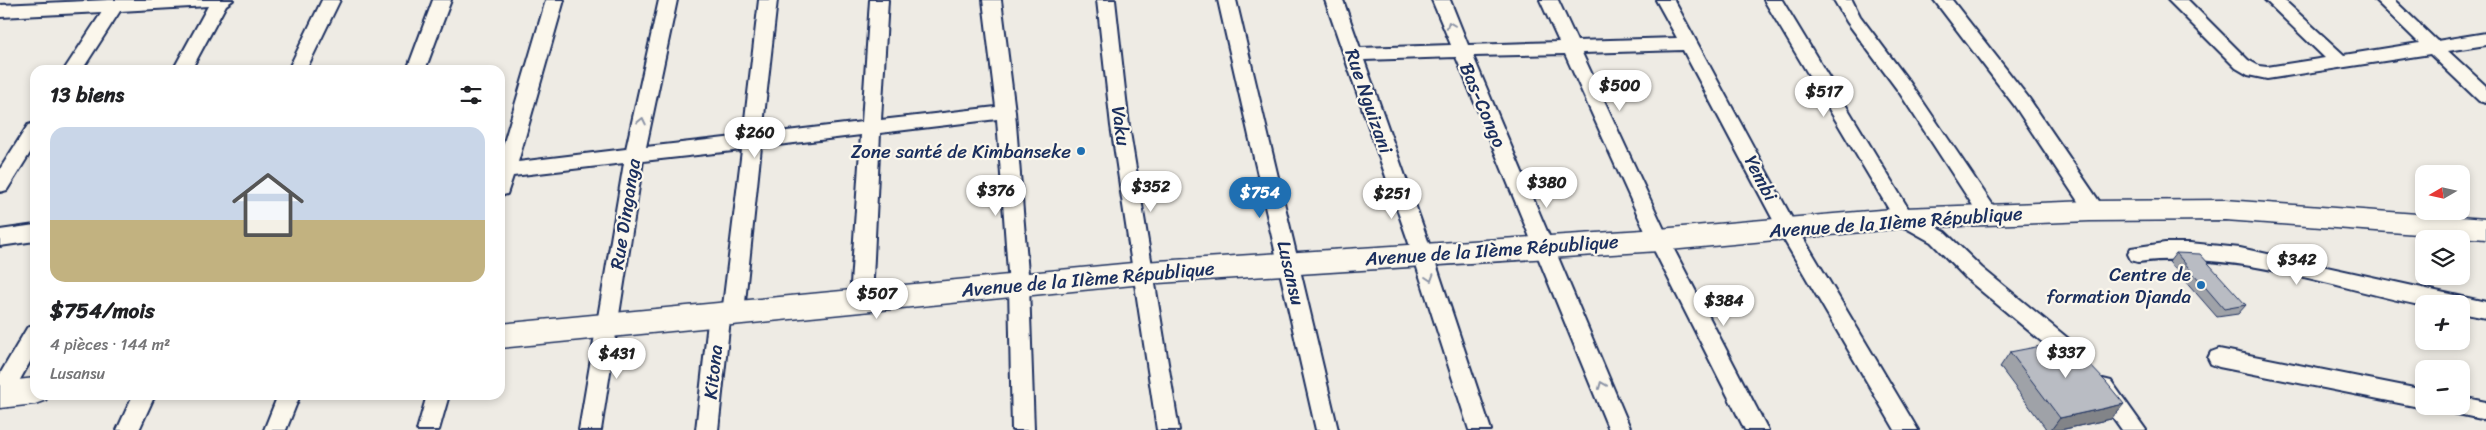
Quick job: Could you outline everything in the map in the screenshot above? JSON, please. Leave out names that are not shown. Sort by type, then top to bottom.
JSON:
[{"type":"street","points":[[185,65],[220,0]]},
{"type":"street","points":[[0,28],[10,7],[224,0]]},
{"type":"street","points":[[299,65],[331,0]]},
{"type":"street","points":[[418,65],[442,0]]},
{"type":"street","points":[[505,164],[555,0]]},
{"type":"street","name":"Rue Dinganga","points":[[590,430],[635,154],[668,0]]},
{"type":"street","name":"Kitona","points":[[707,430],[753,142],[768,0]]},
{"type":"street","points":[[861,300],[879,0]]},
{"type":"street","points":[[992,0],[1006,112],[1019,286],[1023,430]]},
{"type":"street","name":"Vaku","points":[[1106,0],[1120,126],[1168,430]]},
{"type":"street","name":"Lusansu","points":[[1227,0],[1328,430]]},
{"type":"street","name":"Rue Nguizani","points":[[1334,0],[1423,255],[1480,430]]},
{"type":"street","name":"Bas-Congo","points":[[1441,0],[1460,50],[1620,430]]},
{"type":"street","points":[[1549,0],[1659,240],[1757,430]]},
{"type":"street","name":"Yembi","points":[[1665,0],[1787,228],[1907,430]]},
{"type":"street","points":[[1772,0],[1904,218],[1938,237],[1976,274],[2070,352],[2104,388],[2135,430]]},
{"type":"street","points":[[1843,0],[1853,18],[1905,88],[1990,216]]},
{"type":"street","points":[[1943,0],[2021,101],[2094,210],[2102,212]]},
{"type":"street","points":[[2177,0],[2199,19],[2242,64],[2254,71],[2278,72],[2338,60],[2486,39]]},
{"type":"street","points":[[2274,0],[2338,60]]},
{"type":"street","points":[[2384,0],[2486,98]]},
{"type":"street","points":[[77,65],[116,3]]},
{"type":"street","points":[[1352,54],[1688,44]]},
{"type":"street","points":[[505,171],[1006,112]]},
{"type":"street","points":[[0,185],[30,138]]},
{"type":"street","name":"Avenue de la IIème République","points":[[505,335],[726,312],[1142,273],[1659,240],[1904,218],[2171,209],[2252,211],[2486,229]]},
{"type":"street","points":[[0,238],[30,234]]},
{"type":"street","points":[[2138,254],[2164,250],[2236,253],[2342,280],[2415,296]]},
{"type":"street","points":[[2470,307],[2486,310]]},
{"type":"street","points":[[0,394],[30,343]]},
{"type":"street","points":[[2219,358],[2415,397]]},
{"type":"street","points":[[0,394],[30,391]]},
{"type":"street","points":[[128,430],[142,400]]},
{"type":"street","points":[[275,430],[287,400]]},
{"type":"street","points":[[428,430],[437,400]]},
{"type":"street","points":[[2470,408],[2486,411]]},
{"type":"building","points":[[2176,253],[2200,254],[2246,305],[2224,309]]},
{"type":"building","points":[[2067,341],[2124,404],[2060,418],[2010,352]]},
{"type":"place","name":"Zone santé de Kimbanseke","points":[[1081,151]]},
{"type":"place","name":"Centre de formation Djanda","points":[[2201,285]]}]
